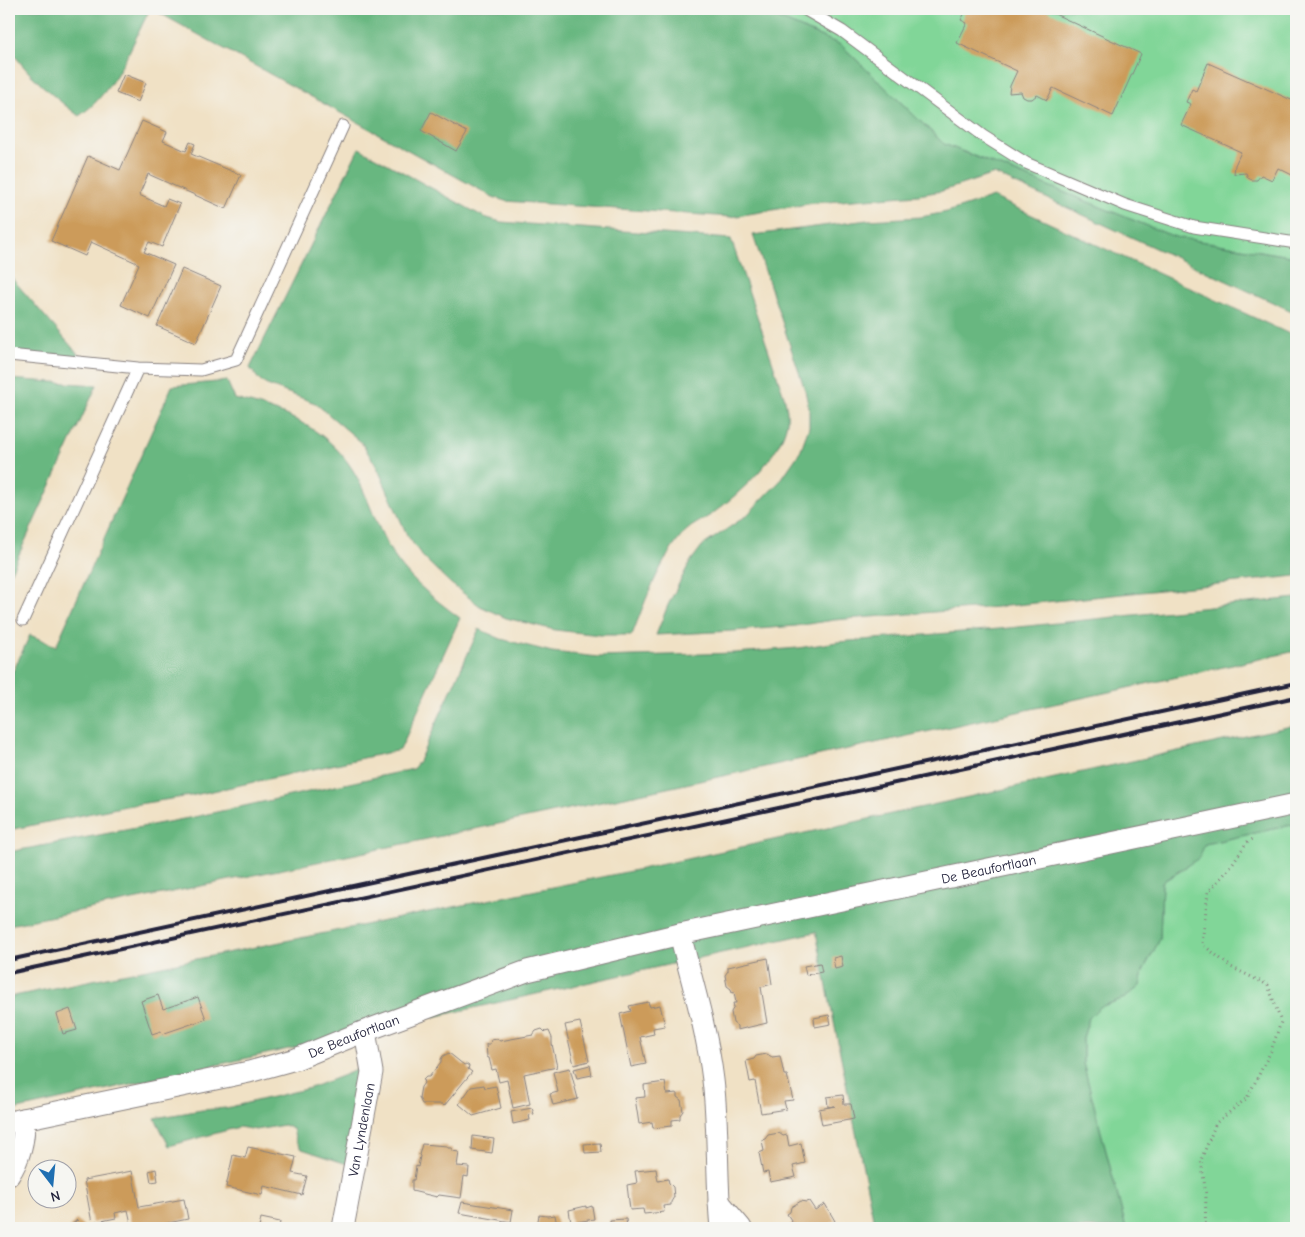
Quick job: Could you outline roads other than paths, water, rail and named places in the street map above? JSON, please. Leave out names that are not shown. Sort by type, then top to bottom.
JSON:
[{"type":"street","name":"De Beaufortlaan","points":[[16,1121],[249,1072],[296,1059],[365,1031],[527,971],[680,934],[1296,804]]},
{"type":"street","points":[[680,934],[707,1038],[717,1118],[721,1228]]},
{"type":"street","name":"Van Lyndenlaan","points":[[343,1228],[372,1072],[365,1031]]},
{"type":"street","name":"De Beaufortlaan","points":[[9,1175],[14,1167],[25,1129],[16,1121]]},
{"type":"street","points":[[719,1202],[740,1228]]},
{"type":"lane","points":[[804,9],[842,31],[983,136],[1026,163],[1125,204],[1194,227],[1296,243]]},
{"type":"lane","points":[[9,355],[138,368],[201,370],[236,360],[343,126]]},
{"type":"lane","points":[[23,620],[138,368]]},
{"type":"railway","points":[[9,960],[1296,683]]},
{"type":"railway","points":[[9,973],[1296,697]]}]
